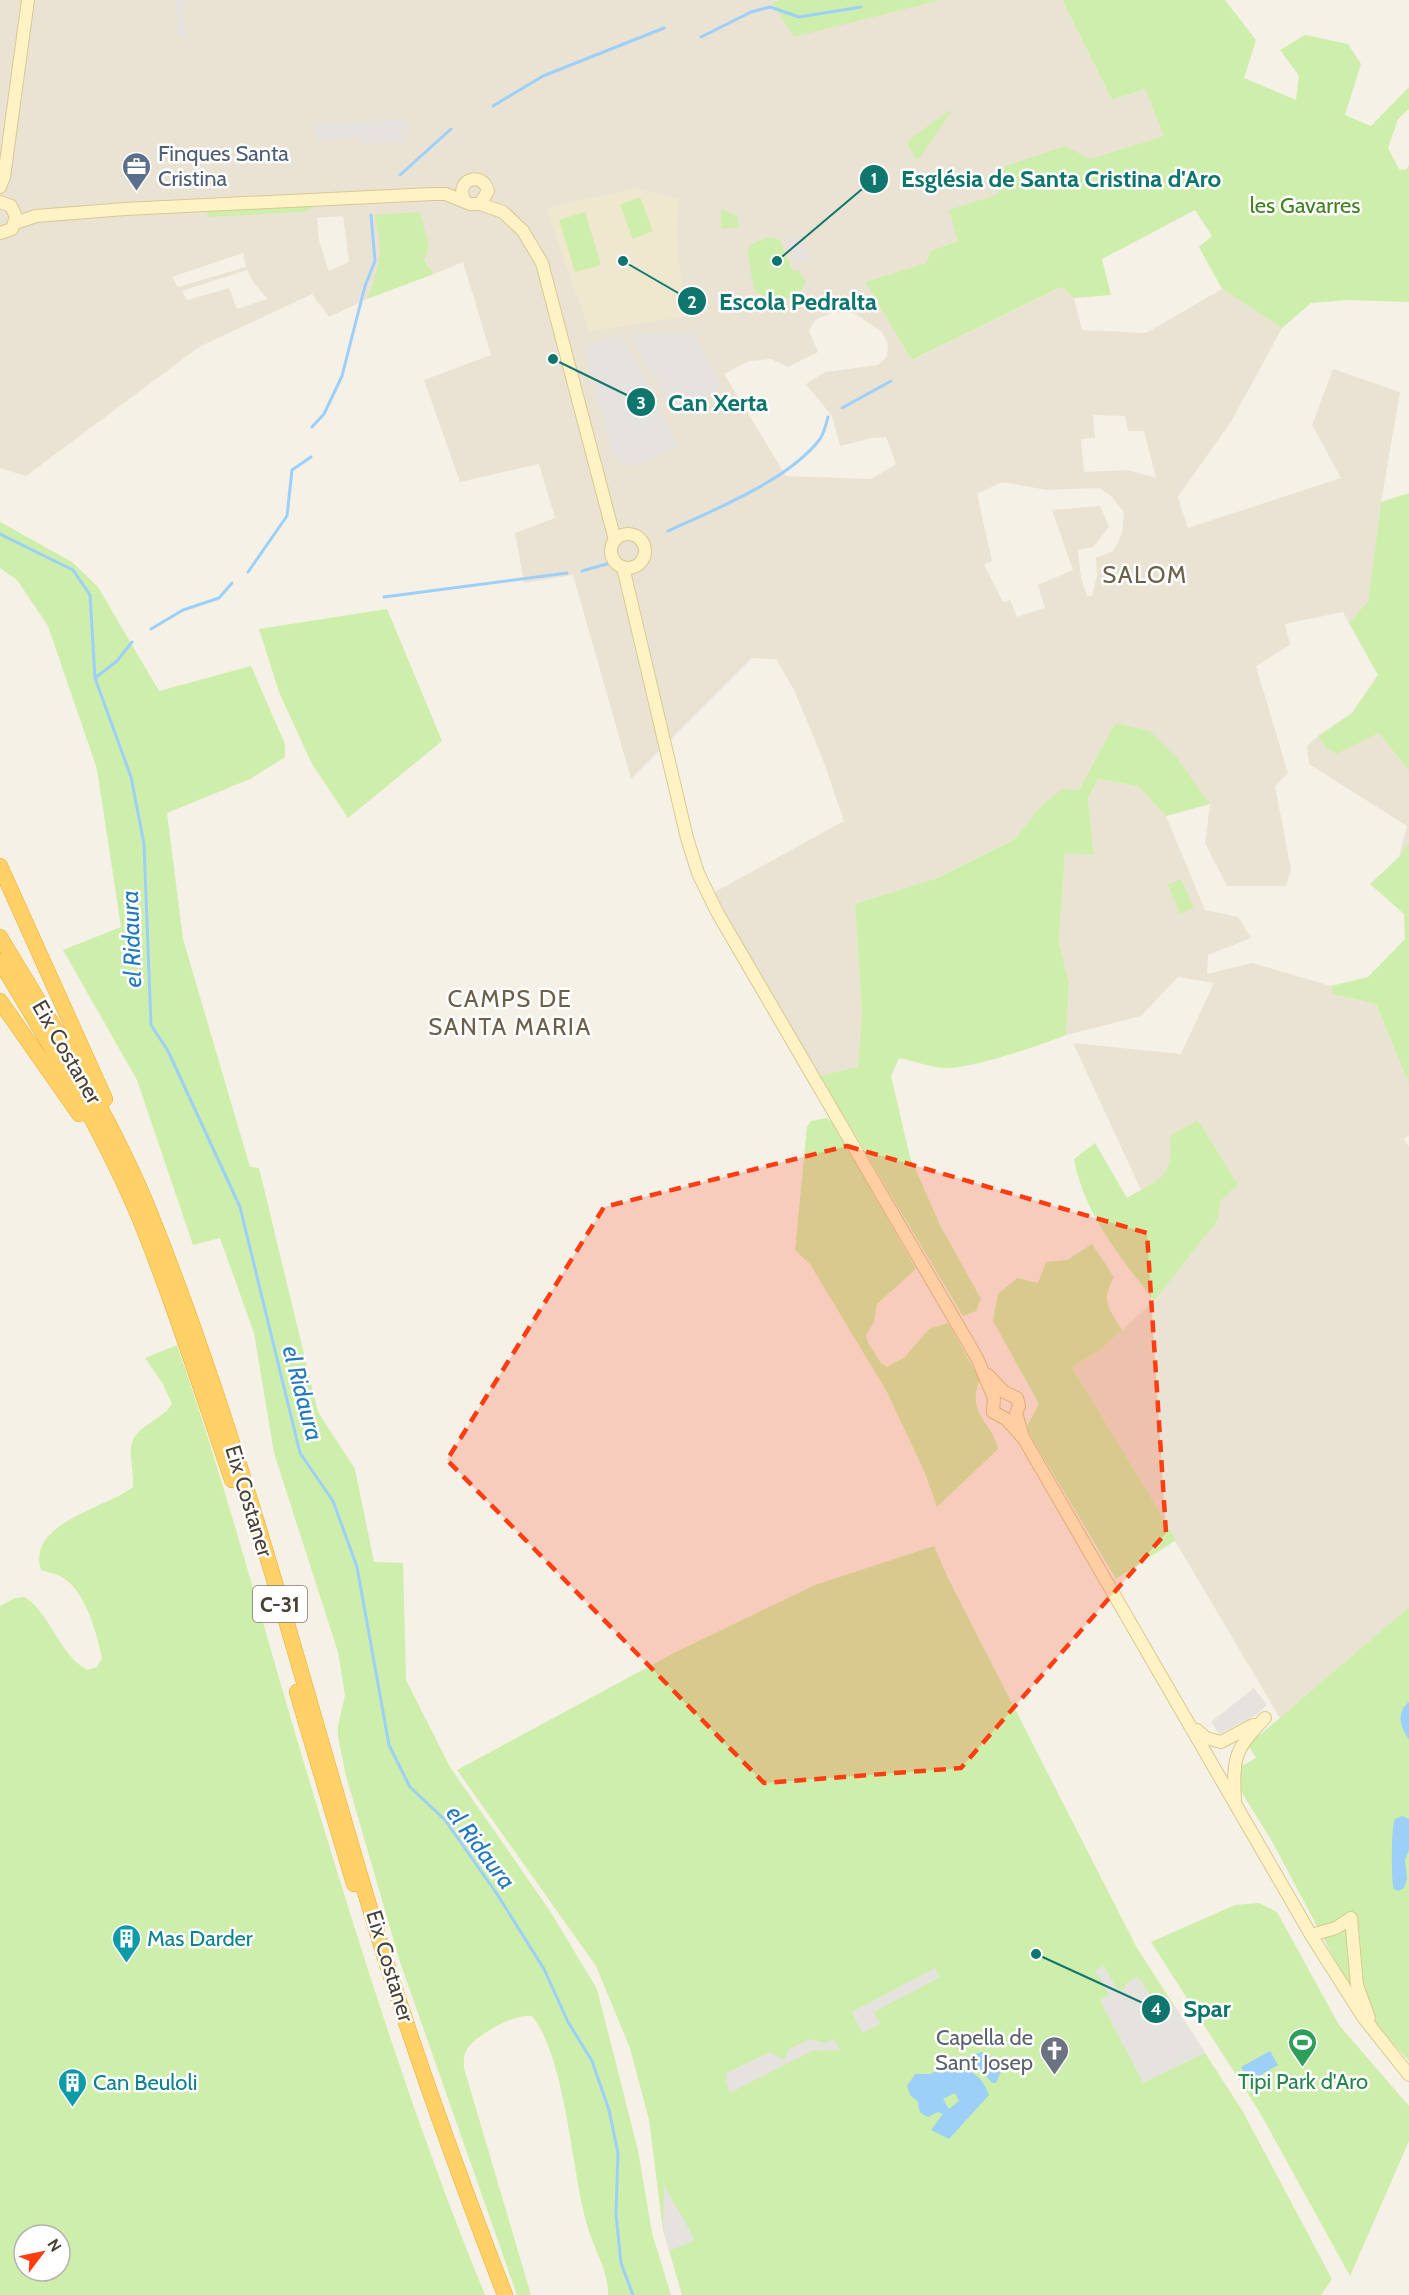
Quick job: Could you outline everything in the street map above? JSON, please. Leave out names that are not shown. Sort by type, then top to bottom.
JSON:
[{"type":"highway","points":[[0,867],[126,1145],[130,1184]]},
{"type":"highway","name":"Eix Costaner","points":[[0,937],[83,1078],[130,1184],[251,1538],[377,1957],[440,2147],[496,2295]]},
{"type":"highway","name":"Eix Costaner","points":[[0,961],[130,1184],[149,1210],[215,1390],[314,1710],[385,1956],[449,2145],[505,2295]]},
{"type":"highway","points":[[0,1001],[130,1184]]},
{"type":"street","points":[[5,233],[8,206],[2,182],[28,0]]},
{"type":"street","points":[[8,206],[36,216],[125,209],[446,194],[463,186],[470,179],[478,179],[486,185],[484,200]]},
{"type":"street","points":[[463,186],[461,194],[465,201]]},
{"type":"street","points":[[446,194],[472,205],[484,200]]},
{"type":"street","points":[[484,200],[524,231],[542,264],[608,514],[620,537]]},
{"type":"street","points":[[5,233],[36,216]]},
{"type":"street","points":[[620,537],[612,555],[616,562],[629,566]]},
{"type":"street","points":[[620,537],[637,537],[644,545],[644,556],[629,566]]},
{"type":"street","points":[[629,566],[629,599],[698,873],[717,912],[983,1370],[999,1395],[1017,1398],[1019,1406],[1011,1416]]},
{"type":"street","points":[[999,1395],[993,1412],[1011,1416],[1311,1935],[1378,2039],[1409,2075]]},
{"type":"street","points":[[1264,1718],[1237,1752],[1219,1760],[1211,1759],[1212,1750],[1221,1742],[1264,1718]]},
{"type":"street","points":[[1193,1728],[1206,1738],[1221,1742]]},
{"type":"street","points":[[1236,1803],[1234,1779],[1237,1752]]},
{"type":"street","points":[[1311,1935],[1336,1928],[1351,1918],[1358,1985],[1378,2039]]},
{"type":"highlighted area","points":[[847,1146],[1147,1233],[1166,1533],[961,1768],[764,1783],[447,1460],[604,1207]]},
{"type":"shaded area","points":[[0,0],[780,0],[772,3],[794,36],[942,0],[1062,0],[1112,100],[1145,89],[1165,136],[1090,159],[999,194],[958,241],[930,251],[926,263],[865,282],[913,360],[1061,287],[1074,298],[1082,330],[1146,333],[1222,289],[1282,328],[1232,420],[1178,497],[1188,528],[1341,478],[1312,425],[1333,369],[1400,392],[1381,502],[1368,603],[1349,623],[1343,612],[1285,624],[1290,645],[1256,666],[1288,773],[1275,786],[1291,869],[1286,886],[1227,886],[1205,843],[1210,804],[1115,723],[1079,790],[1041,807],[1015,839],[937,878],[855,904],[862,1012],[858,1068],[820,1076],[713,893],[844,821],[822,757],[794,690],[776,659],[752,658],[631,779],[573,575],[524,583],[515,533],[555,518],[539,464],[460,482],[424,380],[491,355],[463,262],[434,274],[424,259],[374,215],[381,239],[379,269],[367,299],[329,317],[312,294],[199,347],[26,476],[0,468]],"holes":[[[343,216],[349,262],[329,271],[319,240],[317,218]],[[769,237],[780,241],[793,271],[753,243]],[[243,253],[246,267],[178,287],[172,277]],[[247,270],[253,282],[268,299],[237,309],[229,288],[187,300],[182,291]],[[834,312],[854,313],[882,332],[888,344],[887,357],[878,365],[825,372],[806,384],[832,416],[840,446],[886,437],[896,464],[871,479],[786,476],[724,374],[749,361],[771,359],[788,367],[818,352],[809,331],[815,320]],[[1093,415],[1125,416],[1128,431],[1144,431],[1156,478],[1128,470],[1084,472],[1081,439],[1095,438]],[[1002,482],[1047,490],[1099,488],[1111,496],[1124,512],[1122,534],[1113,551],[1096,558],[1097,576],[1092,596],[1087,596],[1081,578],[1078,550],[1093,547],[1109,527],[1100,506],[1052,510],[1073,570],[1038,585],[1045,608],[1017,617],[1010,600],[1003,602],[984,565],[992,561],[977,494]]]},
{"type":"shaded area","points":[[176,0],[184,0],[186,37],[177,34]]},
{"type":"shaded area","points":[[405,119],[410,133],[407,135],[407,141],[363,144],[362,137],[316,141],[315,124]]},
{"type":"shaded area","points":[[636,188],[679,199],[677,231],[684,317],[589,331],[546,208]]},
{"type":"shaded area","points":[[789,237],[805,238],[808,261],[795,261],[787,240]]},
{"type":"shaded area","points":[[617,334],[624,338],[679,447],[637,465],[621,465],[615,459],[588,364],[587,354],[590,346]]},
{"type":"shaded area","points":[[628,334],[694,334],[723,386],[675,413]]},
{"type":"shaded area","points":[[1379,733],[1409,771],[1409,842],[1399,857],[1407,826],[1309,764],[1307,746],[1318,736],[1326,748],[1337,754]]},
{"type":"shaded area","points":[[1098,779],[1138,786],[1166,816],[1205,910],[1238,917],[1251,938],[1208,955],[1207,974],[1252,963],[1331,986],[1333,994],[1376,1004],[1409,1084],[1409,1135],[1404,1139],[1409,1147],[1409,1607],[1280,1718],[1072,1367],[1100,1350],[1154,1301],[1216,1221],[1221,1201],[1238,1184],[1198,1120],[1163,1177],[1141,1190],[1073,1043],[1181,1054],[1214,983],[1178,977],[1141,1016],[1066,1035],[1069,984],[1059,942],[1065,852],[1094,855],[1088,799]]},
{"type":"shaded area","points":[[1254,1688],[1267,1705],[1256,1715],[1219,1734],[1211,1722]]},
{"type":"shaded area","points":[[1104,1966],[1117,1989],[1122,1990],[1126,1987],[1125,1984],[1138,1976],[1156,2005],[1175,2006],[1205,2053],[1143,2083],[1100,2000],[1109,1995],[1095,1970]]},
{"type":"shaded area","points":[[935,1968],[940,1977],[874,2012],[880,2024],[862,2033],[852,2012]]},
{"type":"shaded area","points":[[810,2039],[825,2043],[834,2039],[840,2050],[812,2051],[730,2093],[726,2082],[727,2073],[770,2052],[782,2059],[786,2057],[788,2049]]},
{"type":"shaded area","points":[[664,2185],[695,2240],[669,2251],[663,2230]]},
{"type":"green space","points":[[780,0],[942,0],[794,37],[772,3]]},
{"type":"green space","name":"les Gavarres","points":[[1062,0],[1225,0],[1256,40],[1244,78],[1296,100],[1299,76],[1280,50],[1305,35],[1348,44],[1361,64],[1345,115],[1371,126],[1409,87],[1409,109],[1398,119],[1388,148],[1399,169],[1406,170],[1409,165],[1409,302],[1346,300],[1311,303],[1282,328],[1222,289],[1199,247],[1212,236],[1195,210],[1102,259],[1111,295],[1074,298],[1061,287],[912,360],[865,282],[926,263],[930,251],[958,241],[949,210],[999,194],[1000,168],[1065,146],[1090,159],[1164,136],[1145,89],[1112,100]]},
{"type":"green space","points":[[950,110],[951,112],[919,159],[915,158],[908,146],[909,140]]},
{"type":"green space","points":[[640,197],[653,231],[633,239],[620,205]]},
{"type":"green space","points":[[321,204],[302,212],[208,217],[207,211]]},
{"type":"green space","points":[[721,209],[737,216],[739,227],[721,229]]},
{"type":"green space","points":[[420,212],[429,246],[424,260],[434,274],[367,299],[378,267],[380,248],[374,215]]},
{"type":"green space","points":[[585,212],[601,265],[575,272],[559,220]]},
{"type":"green space","points":[[769,237],[780,240],[793,271],[799,270],[806,283],[799,292],[790,297],[768,301],[754,289],[747,251],[753,243]]},
{"type":"green space","points":[[1409,493],[1409,771],[1379,733],[1337,754],[1326,748],[1318,736],[1352,713],[1378,675],[1349,623],[1368,602],[1381,502]]},
{"type":"green space","points":[[0,522],[72,562],[98,587],[159,691],[251,666],[285,744],[285,757],[250,779],[167,813],[183,939],[250,1167],[259,1168],[318,1412],[355,1469],[374,1562],[403,1563],[406,1680],[450,1767],[550,1911],[597,1989],[638,2150],[652,2233],[671,2295],[608,2295],[606,2277],[581,2202],[566,2115],[553,2058],[532,2016],[524,2016],[487,2031],[472,2043],[464,2058],[464,2068],[531,2295],[517,2295],[400,1962],[346,1776],[338,1737],[338,1726],[345,1695],[338,1652],[274,1453],[254,1333],[220,1238],[193,1245],[137,1080],[63,950],[121,927],[97,769],[48,626],[17,580],[0,568]]},
{"type":"green space","points":[[387,609],[442,741],[348,818],[312,764],[279,692],[259,629]]},
{"type":"green space","points":[[1115,723],[1150,731],[1177,758],[1210,804],[1166,816],[1138,786],[1098,779],[1088,799],[1094,855],[1065,853],[1059,942],[1069,984],[1066,1035],[1006,1056],[971,1065],[945,1068],[899,1058],[891,1076],[910,1157],[940,1225],[981,1299],[976,1311],[963,1316],[820,1076],[858,1067],[862,1012],[855,904],[937,878],[1015,839],[1040,807],[1062,789],[1079,790]]},
{"type":"green space","points":[[1409,842],[1409,1084],[1376,1004],[1333,994],[1331,986],[1368,977],[1405,939],[1404,914],[1370,884],[1399,857]]},
{"type":"green space","points":[[1181,879],[1194,908],[1180,914],[1168,885]]},
{"type":"green space","points":[[827,1118],[834,1125],[916,1269],[877,1304],[874,1322],[866,1335],[868,1343],[881,1363],[887,1367],[905,1357],[929,1329],[948,1323],[980,1380],[976,1392],[978,1410],[998,1449],[937,1507],[925,1473],[887,1392],[810,1264],[795,1250],[807,1127],[811,1121]]},
{"type":"green space","points":[[1198,1120],[1238,1184],[1221,1201],[1217,1221],[1154,1301],[1105,1235],[1086,1198],[1074,1159],[1095,1143],[1127,1198],[1162,1176],[1170,1161],[1170,1136]]},
{"type":"green space","points":[[1092,1244],[1114,1277],[1107,1299],[1110,1310],[1122,1330],[1100,1350],[1072,1367],[1176,1540],[1116,1579],[1026,1428],[1039,1404],[993,1321],[998,1294],[1017,1278],[1038,1283],[1046,1262],[1067,1260]]},
{"type":"green space","points":[[177,1345],[227,1501],[366,1964],[434,2164],[485,2295],[0,2295],[0,1606],[15,1598],[25,1597],[42,1614],[69,1655],[77,1663],[87,1670],[97,1667],[102,1658],[93,1625],[83,1601],[69,1582],[58,1575],[41,1570],[40,1554],[46,1540],[57,1528],[133,1487],[131,1448],[133,1441],[142,1429],[162,1415],[172,1404],[163,1384],[145,1358]]},
{"type":"green space","points":[[934,1546],[948,1578],[1137,1948],[1242,2110],[1332,2279],[1321,2295],[682,2295],[663,2230],[649,2120],[630,2048],[596,1966],[457,1770],[672,1654],[815,1585]]},
{"type":"green space","points":[[1409,1607],[1409,2061],[1383,2033],[1345,1979],[1273,1843],[1239,1788],[1240,1767],[1256,1758],[1248,1745]]},
{"type":"green space","name":"Tipi Park d'Aro","points":[[1259,1903],[1277,1912],[1339,2025],[1409,2106],[1409,2141],[1350,2276],[1259,2111],[1151,1942],[1235,1905]]},
{"type":"water","points":[[1409,1702],[1409,1740],[1402,1726],[1401,1716]]},
{"type":"water","points":[[1402,1816],[1409,1819],[1409,1850],[1405,1860],[1407,1879],[1404,1888],[1398,1891],[1393,1885],[1392,1842],[1395,1819]]},
{"type":"water","points":[[1270,2051],[1278,2065],[1249,2082],[1241,2067]]},
{"type":"water","points":[[983,2052],[998,2061],[1001,2071],[996,2083],[992,2083],[979,2068],[969,2062],[970,2055]]},
{"type":"water","points":[[956,2066],[972,2072],[984,2084],[989,2095],[949,2139],[931,2130],[943,2114],[938,2112],[928,2117],[923,2115],[918,2102],[910,2095],[907,2086],[915,2074],[930,2074],[942,2068]],"holes":[[[955,2093],[959,2101],[949,2109],[943,2099]]]},
{"type":"waterway","points":[[701,37],[751,12],[770,7],[799,17],[861,7]]},
{"type":"waterway","points":[[493,106],[543,76],[664,28]]},
{"type":"waterway","points":[[400,175],[451,129]]},
{"type":"waterway","points":[[312,427],[324,414],[342,376],[365,286],[375,261],[371,215]]},
{"type":"waterway","points":[[842,408],[891,381]]},
{"type":"waterway","points":[[668,531],[750,492],[790,468],[820,439],[828,417]]},
{"type":"waterway","points":[[248,572],[287,516],[292,470],[311,457]]},
{"type":"waterway","name":"el Ridaura","points":[[0,534],[73,570],[90,595],[95,678],[131,777],[144,844],[151,1025],[168,1051],[240,1207],[300,1453],[333,1501],[357,1567],[389,1745],[410,1787],[445,1820],[497,1894],[544,1969],[568,2022],[592,2061],[609,2110],[618,2153],[616,2214],[621,2263],[633,2295]]},
{"type":"waterway","points":[[582,571],[610,563]]},
{"type":"waterway","points":[[384,597],[567,573]]},
{"type":"waterway","points":[[151,629],[183,610],[219,598],[232,583]]},
{"type":"waterway","points":[[95,678],[117,661],[132,642]]},
{"type":"place","name":"Finques Santa Cristina","points":[[137,192]]},
{"type":"place","name":"Escola Pedralta","points":[[623,261]]},
{"type":"place","name":"Església de Santa Cristina d'Aro","points":[[777,261]]},
{"type":"place","name":"Can Xerta","points":[[553,359]]},
{"type":"place","name":"Spar","points":[[1036,1954]]},
{"type":"place","name":"Mas Darder","points":[[126,1964]]},
{"type":"place","name":"Tipi Park d'Aro","points":[[1303,2068]]},
{"type":"place","name":"Capella de Sant Josep","points":[[1054,2076]]},
{"type":"place","name":"Can Beuloli","points":[[72,2108]]},
{"type":"district","name":"SALOM","points":[[1145,574]]},
{"type":"district","name":"CAMPS DE SANTA MARIA","points":[[510,1012]]}]
